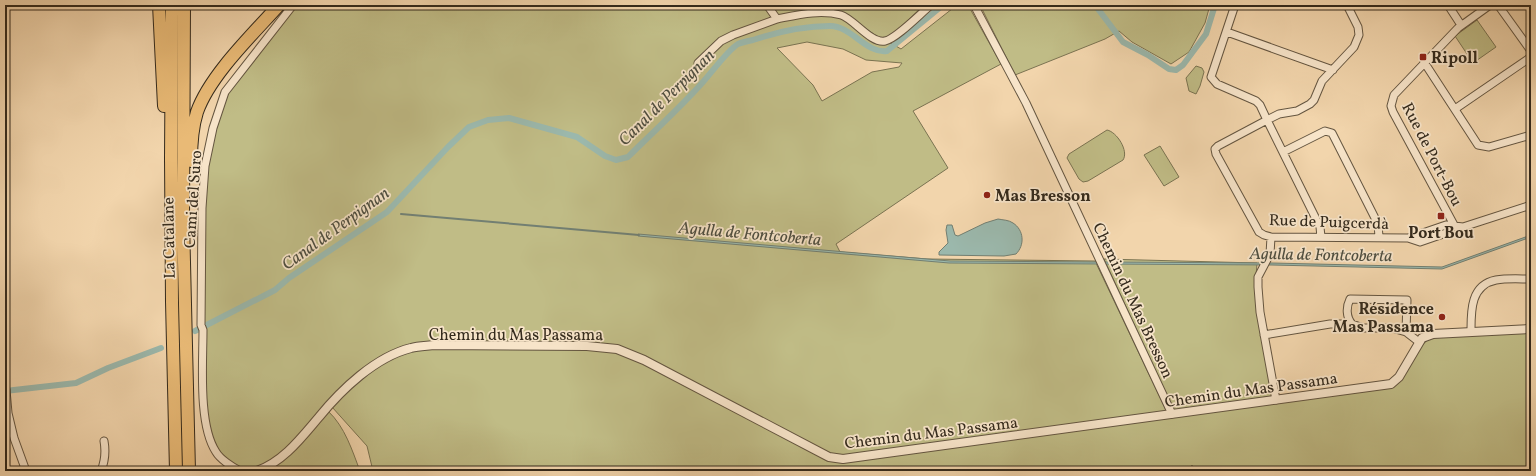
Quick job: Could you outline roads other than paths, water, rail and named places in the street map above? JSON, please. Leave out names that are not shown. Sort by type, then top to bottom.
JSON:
[{"type":"highway","points":[[159,5],[164,135],[171,158]]},
{"type":"highway","name":"La Catalane","points":[[172,5],[172,302],[176,471]]},
{"type":"highway","name":"La Catalane","points":[[184,5],[183,221],[189,471]]},
{"type":"highway","points":[[183,221],[190,198],[191,148],[194,127],[205,94],[214,80],[232,58],[279,5]]},
{"type":"street","name":"Cami del Suro","points":[[240,471],[216,453],[207,431],[204,399],[202,328],[202,208],[205,166],[212,128],[225,92],[293,5]]},
{"type":"street","points":[[767,5],[777,19]]},
{"type":"street","points":[[698,63],[721,41],[777,19],[802,14],[830,12],[843,16],[876,40],[884,41],[893,37],[931,5]]},
{"type":"street","name":"Chemin du Mas Bresson","points":[[974,5],[1026,103],[1172,414]]},
{"type":"street","points":[[1235,5],[1211,75],[1213,81],[1256,101],[1267,120],[1320,227],[1321,237]]},
{"type":"street","name":"Rue de Puigcerdà","points":[[1347,5],[1358,26],[1359,35],[1354,47],[1322,81],[1314,100],[1297,111],[1279,114],[1218,146],[1216,149],[1216,154],[1259,232],[1264,235],[1271,237],[1408,238]]},
{"type":"street","points":[[1448,5],[1461,25]]},
{"type":"street","name":"Rue de Port-Bou","points":[[1454,226],[1391,106],[1394,95],[1424,62],[1461,25],[1490,5]]},
{"type":"street","points":[[1498,5],[1531,51]]},
{"type":"street","points":[[1227,32],[1333,70]]},
{"type":"street","points":[[1455,109],[1531,57]]},
{"type":"street","points":[[1424,62],[1478,145],[1489,146],[1531,135]]},
{"type":"street","points":[[1283,152],[1325,131],[1332,133],[1378,224],[1380,237]]},
{"type":"street","name":"Rue de Port-Bou","points":[[1454,226],[1463,227],[1531,205]]},
{"type":"street","name":"Rue de Port-Bou","points":[[1408,238],[1420,242],[1449,232],[1454,226]]},
{"type":"street","points":[[1271,237],[1270,254],[1258,277],[1258,287],[1264,335],[1276,400]]},
{"type":"street","points":[[1471,332],[1472,302],[1478,292],[1485,285],[1495,280],[1531,278]]},
{"type":"street","points":[[1352,324],[1349,320],[1347,311],[1350,299],[1406,300],[1406,332]]},
{"type":"street","points":[[1264,335],[1330,324],[1352,324],[1363,328],[1392,328],[1406,332],[1419,342],[1422,338],[1433,334],[1531,329]]},
{"type":"street","name":"Chemin du Mas Passama","points":[[257,471],[268,467],[294,447],[330,404],[361,374],[394,354],[411,348],[435,345],[587,346],[617,349],[644,360],[829,457],[842,459],[1391,384],[1399,377],[1419,342]]},
{"type":"street","points":[[6,392],[14,438],[26,471]]},
{"type":"street","points":[[100,471],[103,464],[105,451],[104,441]]},
{"type":"waterway","name":"Canal de Perpignan","points":[[195,331],[275,290],[289,278],[387,212],[448,147],[469,127],[488,120],[509,118],[577,137],[605,156],[616,160],[628,157],[685,101],[725,56],[738,44],[791,30],[830,26],[845,30],[872,48],[879,51],[887,51],[943,5]]},
{"type":"waterway","name":"Canal de Perpignan","points":[[1095,5],[1123,42],[1148,55],[1169,69],[1176,70],[1183,65],[1206,34],[1215,5]]},
{"type":"waterway","name":"Agulla de Fontcoberta","points":[[401,214],[639,235]]},
{"type":"waterway","name":"Canal de Perpignan","points":[[5,391],[76,383],[108,368],[161,348]]},
{"type":"place","name":"Ripoll","points":[[1423,57]]},
{"type":"place","name":"Mas Bresson","points":[[987,195]]},
{"type":"place","name":"Port Bou","points":[[1441,216]]},
{"type":"place","name":"Résidence Mas Passama","points":[[1442,317]]}]
